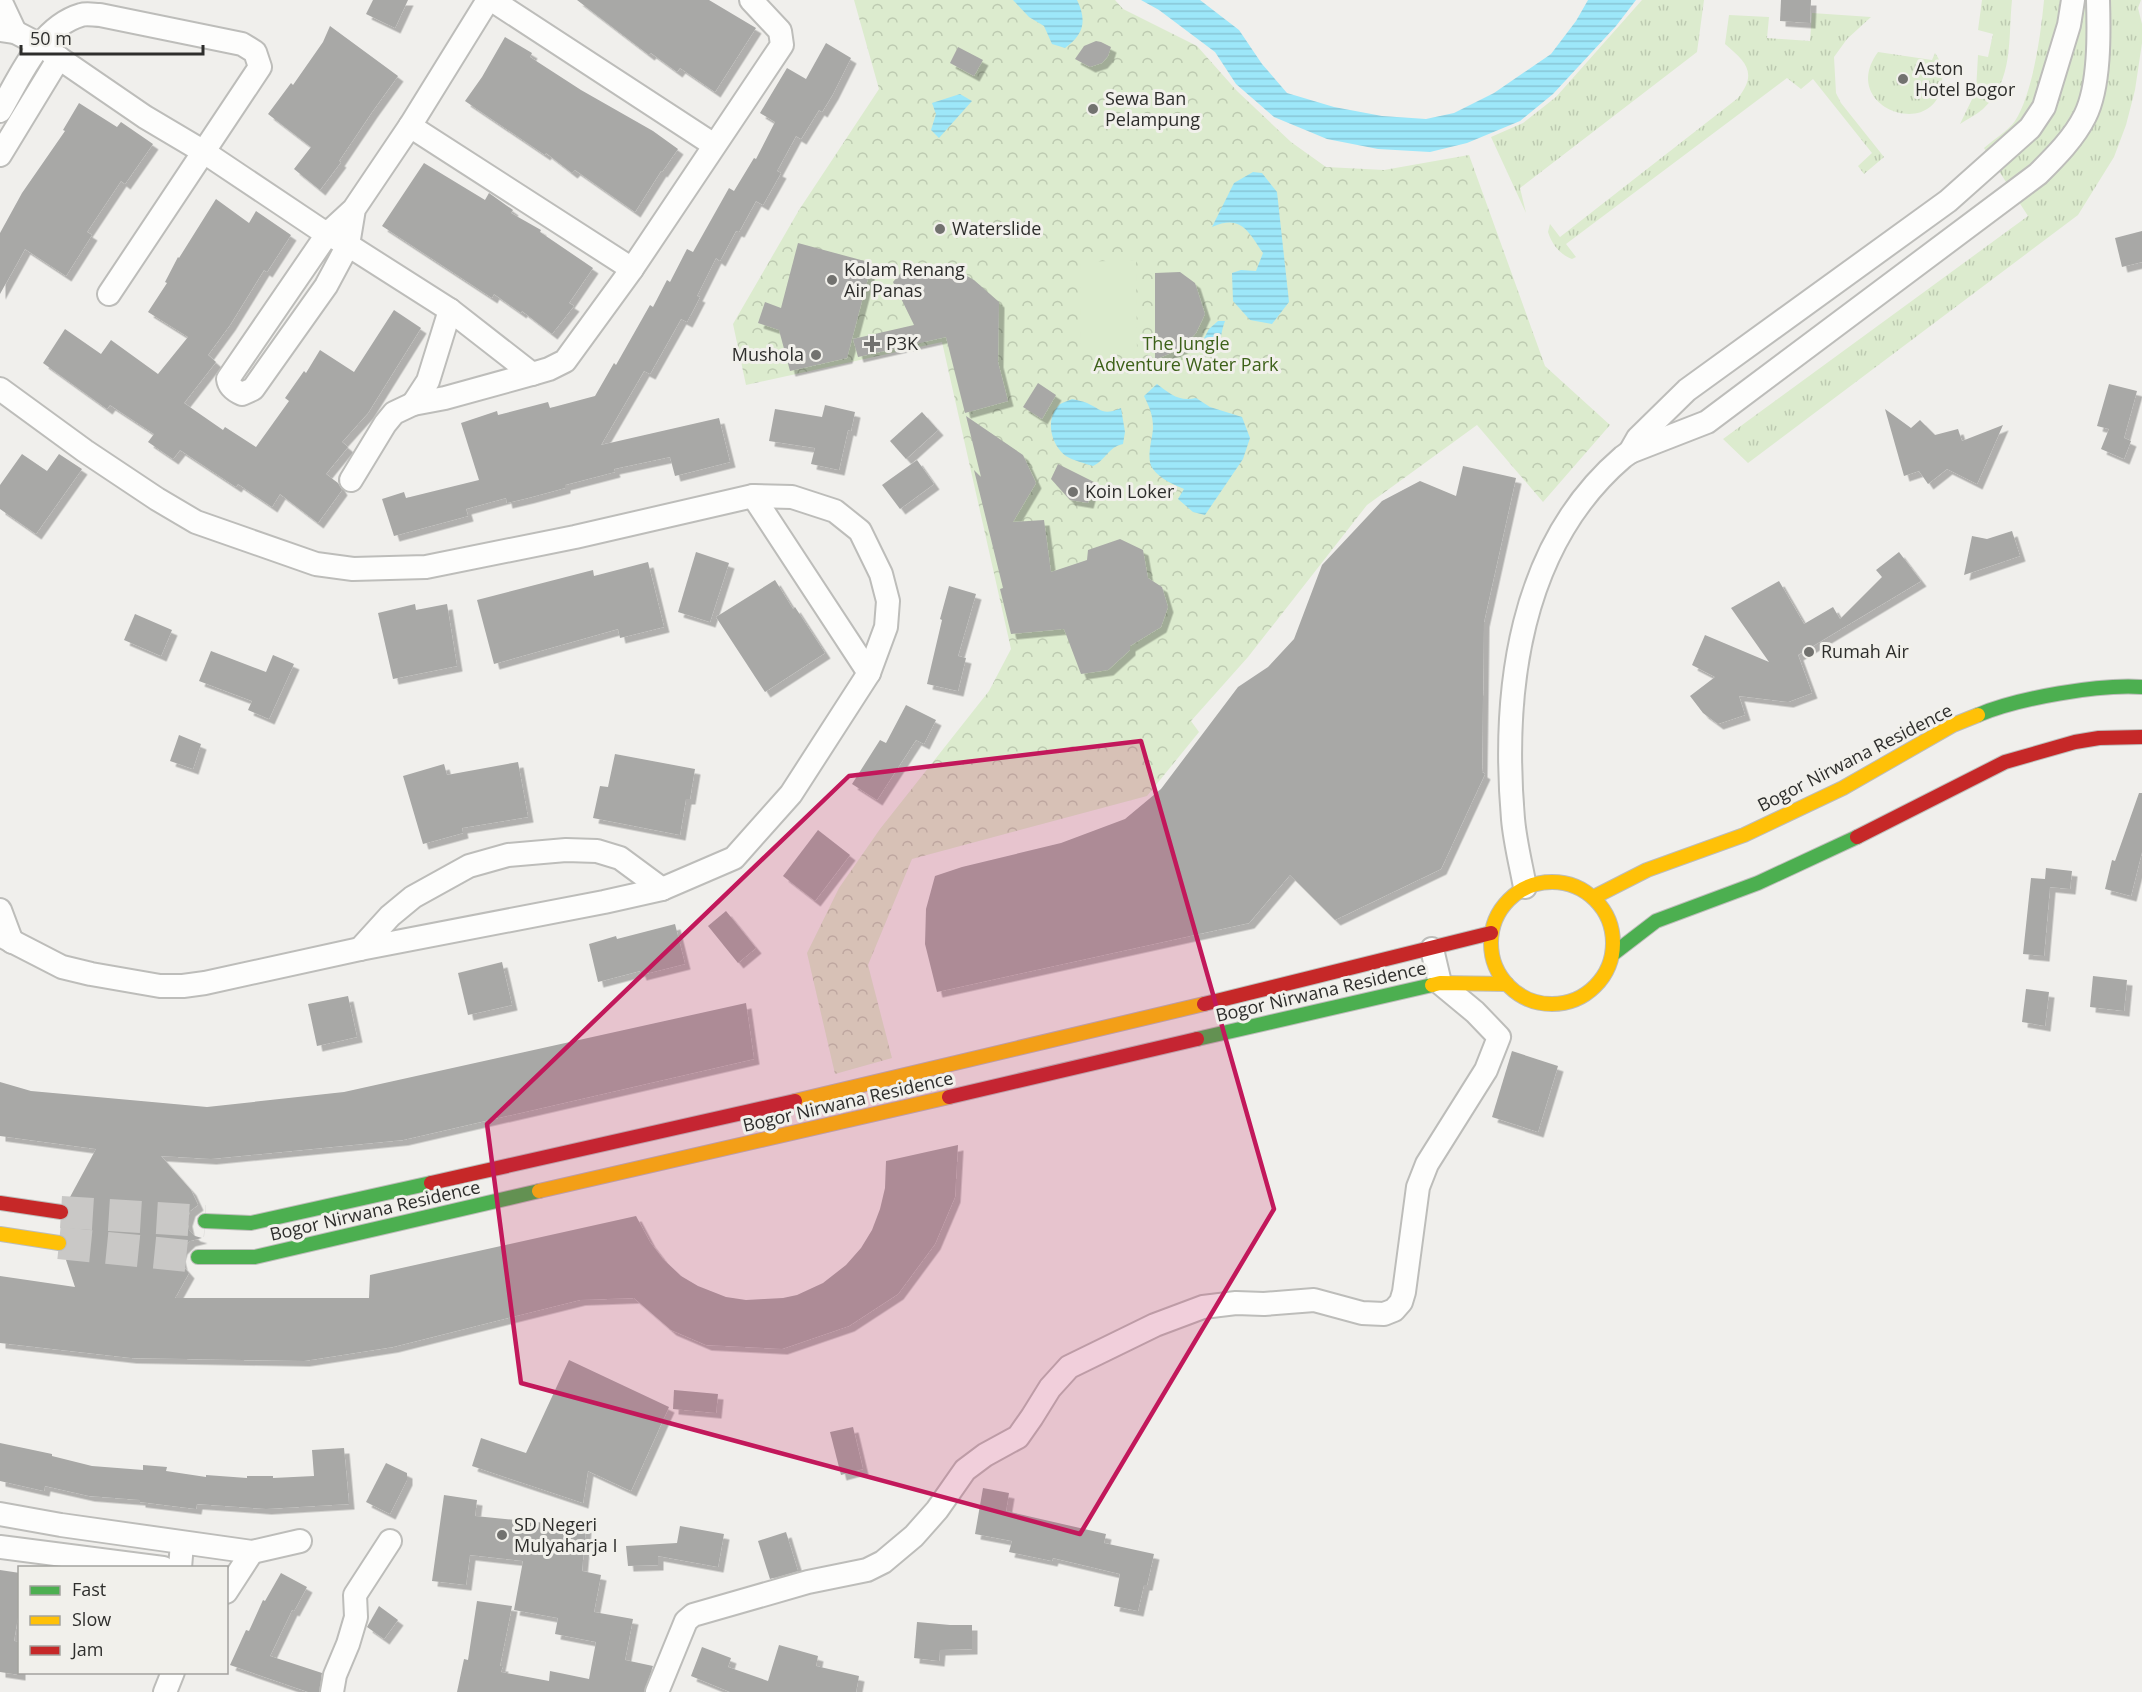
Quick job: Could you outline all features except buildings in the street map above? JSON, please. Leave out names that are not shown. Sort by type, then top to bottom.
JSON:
[{"type":"street","points":[[0,0],[8,31],[40,45],[145,117],[204,152],[319,229],[450,310],[532,374]]},
{"type":"street","points":[[354,209],[348,245],[326,286],[253,389],[242,394],[235,391],[228,378],[328,233],[354,209],[490,0],[714,144]]},
{"type":"street","points":[[351,480],[394,413],[413,404],[445,398],[532,374],[565,361],[632,269],[782,45],[780,32],[751,0]]},
{"type":"street","points":[[1525,887],[1514,821],[1510,761],[1514,680],[1529,606],[1544,563],[1567,521],[1606,474],[1630,452],[1638,438],[1687,390],[1948,201],[2030,128],[2044,108],[2056,74],[2069,26],[2073,0]]},
{"type":"street","points":[[1630,452],[1707,422],[2038,174],[2057,156],[2086,114],[2094,86],[2098,52],[2098,0]]},
{"type":"street","points":[[0,111],[40,45],[64,22],[83,14],[100,15],[242,44],[255,52],[261,67],[109,294]]},
{"type":"street","points":[[0,155],[59,58]]},
{"type":"street","points":[[410,126],[632,269]]},
{"type":"street","points":[[413,404],[428,381],[450,310]]},
{"type":"street","points":[[0,389],[85,451],[196,522],[316,564],[353,569],[426,567],[574,537],[753,496],[792,497],[835,511],[860,531],[881,574],[888,602],[886,627],[869,673],[790,794],[734,858],[662,889],[183,986],[160,986],[128,981],[62,967],[6,939],[0,910]]},
{"type":"street","points":[[753,496],[869,673]]},
{"type":"street","name":"Bogor Nirwana Residence","points":[[1594,897],[1647,870],[1754,830],[1842,788],[1953,725],[1991,709],[2055,694],[2129,686],[2142,687]]},
{"type":"street","points":[[1613,954],[1656,921],[1758,883],[1836,848],[2005,762],[2075,742],[2099,738],[2142,737]]},
{"type":"street","points":[[360,949],[390,916],[413,897],[469,866],[508,855],[566,850],[597,851],[620,858],[662,889]]},
{"type":"street","points":[[1561,881],[1578,887],[1594,897],[1604,909],[1611,923],[1614,939],[1613,954],[1606,973],[1594,988],[1578,999],[1559,1004],[1540,1003],[1522,996],[1507,984],[1496,968],[1491,950],[1491,933],[1496,918],[1503,905],[1525,887],[1543,882],[1561,881]]},
{"type":"street","name":"Bogor Nirwana Residence","points":[[205,1221],[251,1223],[873,1084],[1491,933]]},
{"type":"street","points":[[657,1692],[686,1621],[693,1615],[808,1582],[867,1570],[883,1562],[903,1547],[929,1519],[965,1470],[1018,1437],[1050,1388],[1069,1367],[1155,1325],[1203,1307],[1314,1300],[1362,1313],[1384,1314],[1394,1310],[1401,1302],[1404,1292],[1418,1187],[1426,1164],[1486,1070],[1498,1037],[1475,1012],[1440,983],[1432,949]]},
{"type":"street","name":"Bogor Nirwana Residence","points":[[198,1257],[236,1258],[267,1255],[1440,983],[1507,984]]},
{"type":"street","points":[[0,1203],[61,1212]]},
{"type":"street","points":[[0,1234],[59,1243]]},
{"type":"street","points":[[0,1514],[62,1526],[252,1552],[300,1541]]},
{"type":"street","points":[[332,1692],[335,1675],[356,1617],[355,1595],[390,1541]]},
{"type":"street","points":[[180,1566],[182,1543]]},
{"type":"street","points":[[0,1547],[147,1566]]},
{"type":"street","points":[[228,1589],[252,1552]]},
{"type":"street","points":[[165,1692],[172,1674]]},
{"type":"highlighted area","points":[[1141,741],[1274,1209],[1080,1534],[521,1383],[487,1124],[849,776]]},
{"type":"green space","name":"The Jungle Adventure Water Park","points":[[854,0],[1115,0],[1123,9],[1197,46],[1237,91],[1291,142],[1326,167],[1384,170],[1469,155],[1545,366],[1610,425],[1543,502],[1477,425],[1367,505],[1248,657],[1191,721],[1199,732],[1147,796],[912,859],[868,965],[892,1058],[835,1074],[807,953],[839,888],[880,829],[989,691],[1011,649],[942,342],[746,385],[733,324],[799,210],[879,89]]},
{"type":"green space","points":[[1642,0],[1704,0],[1697,52],[1520,188],[1526,213],[1491,137],[1523,123],[1556,97]]},
{"type":"green space","points":[[1982,0],[2012,0],[2008,58],[2005,72],[1993,98],[1983,109],[1960,124],[1976,91],[1978,55],[1988,57],[1993,34],[1978,30]]},
{"type":"green space","points":[[2044,0],[2141,0],[2138,8],[2142,24],[2142,43],[2135,90],[2126,125],[2114,157],[2078,215],[1748,463],[1723,439],[2028,216],[1984,148],[2012,125],[2027,95],[2041,29]]},
{"type":"green space","points":[[1812,13],[1871,17],[1847,39],[1834,57],[1836,93],[1841,103],[1884,157],[1864,174],[1858,166],[1872,153],[1813,79],[1801,89],[1787,78],[1566,244],[1576,257],[1572,259],[1567,257],[1557,248],[1548,232],[1550,224],[1560,237],[1738,98],[1744,89],[1748,75],[1744,62],[1725,44],[1729,15],[1769,17],[1767,38],[1810,41]]},
{"type":"green space","points":[[1878,52],[1932,60],[1935,53],[1941,64],[1942,75],[1936,101],[1924,111],[1908,114],[1892,111],[1879,102],[1870,89],[1869,72]]},
{"type":"green space","points":[[1136,260],[1137,354],[1081,352],[1080,262]]},
{"type":"water","points":[[1013,0],[1077,0],[1083,21],[1080,32],[1065,48],[1052,44],[1044,26],[1029,17]]},
{"type":"water","points":[[1141,0],[1200,0],[1239,30],[1262,64],[1287,93],[1334,107],[1382,116],[1426,119],[1454,113],[1494,93],[1551,54],[1576,21],[1588,0],[1636,0],[1616,26],[1553,94],[1520,121],[1467,143],[1430,152],[1378,149],[1327,139],[1274,117],[1236,84],[1215,52],[1159,10]]},
{"type":"water","points":[[960,94],[972,101],[939,138],[931,130],[936,114],[932,103]]},
{"type":"water","points":[[1253,172],[1262,173],[1277,192],[1289,302],[1272,324],[1250,320],[1233,301],[1232,273],[1241,270],[1256,271],[1263,253],[1243,227],[1230,222],[1212,227],[1234,183]]},
{"type":"water","points":[[1218,321],[1225,321],[1217,350],[1206,353],[1201,344],[1209,329]]},
{"type":"water","points":[[1157,384],[1175,396],[1185,399],[1196,398],[1210,407],[1242,417],[1250,438],[1243,459],[1205,515],[1193,512],[1178,499],[1184,489],[1163,478],[1151,465],[1149,454],[1153,423],[1144,396]]},
{"type":"water","points":[[1072,399],[1085,402],[1106,412],[1121,408],[1125,432],[1123,444],[1114,448],[1093,466],[1066,456],[1054,439],[1051,425],[1054,411],[1060,404]]},
{"type":"tunnel","points":[[61,1212],[205,1221]]},
{"type":"tunnel","points":[[59,1243],[198,1257]]},
{"type":"traffic: fast","points":[[1978,715],[2014,703],[2082,690],[2142,687]]},
{"type":"traffic: fast","points":[[1613,954],[1656,921],[1758,883],[1857,837]]},
{"type":"traffic: fast","points":[[1197,1039],[1432,985]]},
{"type":"traffic: fast","points":[[205,1221],[251,1223],[431,1183]]},
{"type":"traffic: fast","points":[[198,1257],[255,1257],[539,1191]]},
{"type":"traffic: slow","points":[[1594,897],[1647,870],[1744,835],[1843,788],[1953,725],[1978,715]]},
{"type":"traffic: slow","points":[[1552,882],[1575,886],[1595,900],[1609,920],[1613,943],[1609,966],[1595,986],[1575,1000],[1552,1004],[1529,1000],[1509,986],[1495,966],[1491,943],[1495,920],[1509,900],[1529,886],[1552,882]]},
{"type":"traffic: slow","points":[[1432,985],[1440,983],[1507,984]]},
{"type":"traffic: slow","points":[[795,1101],[1204,1004]]},
{"type":"traffic: slow","points":[[539,1191],[949,1097]]},
{"type":"traffic: slow","points":[[0,1234],[59,1243]]},
{"type":"traffic: jam","points":[[1857,837],[2005,762],[2075,742],[2099,738],[2142,737]]},
{"type":"traffic: jam","points":[[1204,1004],[1491,933]]},
{"type":"traffic: jam","points":[[949,1097],[1197,1039]]},
{"type":"traffic: jam","points":[[431,1183],[795,1101]]},
{"type":"traffic: jam","points":[[0,1203],[61,1212]]},
{"type":"place","name":"Aston Hotel Bogor","points":[[1903,79]]},
{"type":"place","name":"Sewa Ban Pelampung","points":[[1093,109]]},
{"type":"place","name":"Waterslide","points":[[940,229]]},
{"type":"place","name":"Kolam Renang Air Panas","points":[[832,280]]},
{"type":"place","name":"P3K","points":[[872,344]]},
{"type":"place","name":"Mushola","points":[[816,355]]},
{"type":"place","name":"Koin Loker","points":[[1073,492]]},
{"type":"place","name":"Rumah Air","points":[[1809,652]]},
{"type":"place","name":"SD Negeri Mulyaharja I","points":[[502,1535]]}]
